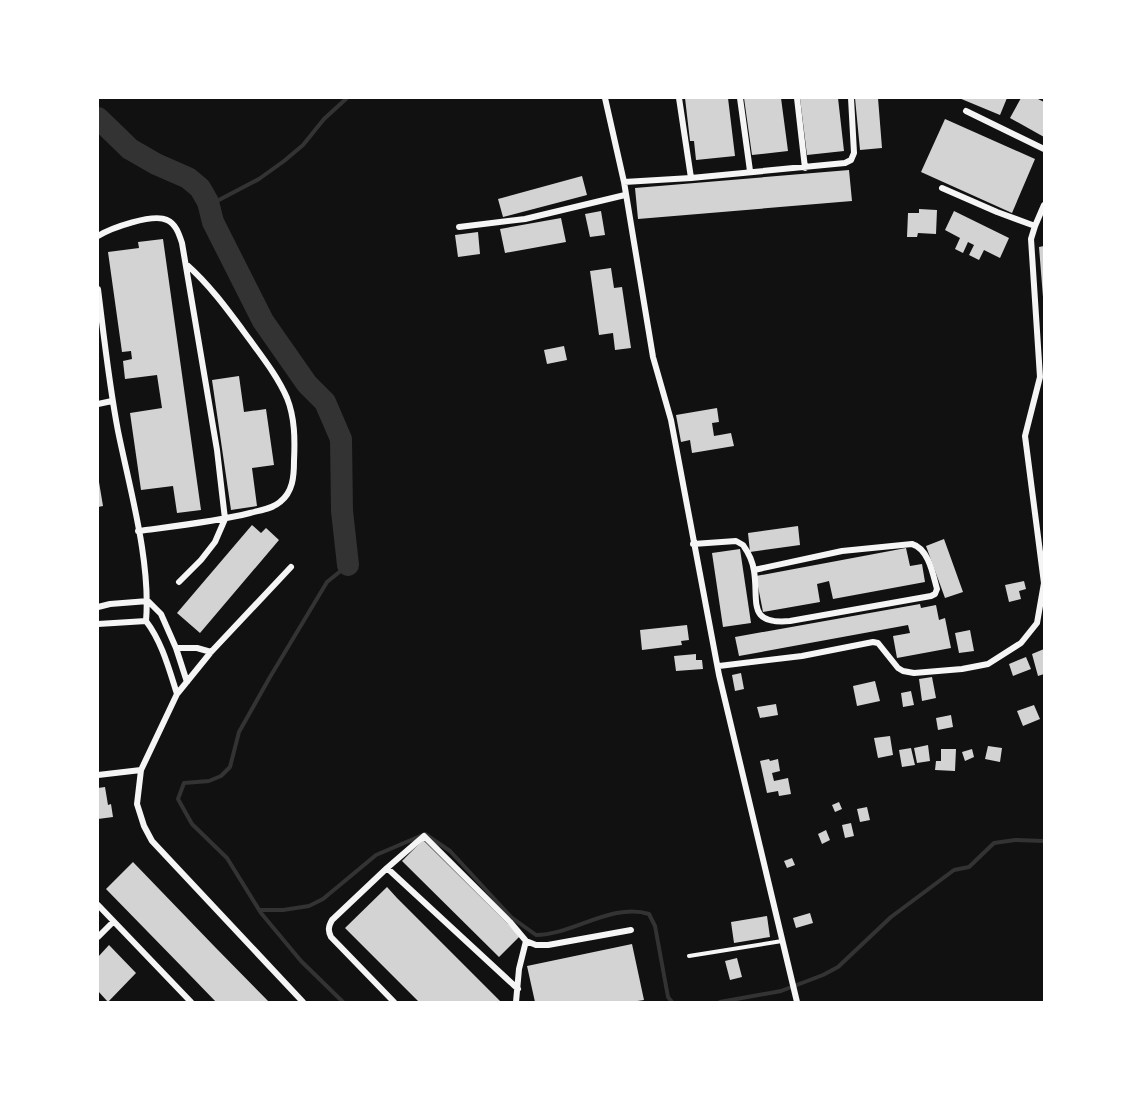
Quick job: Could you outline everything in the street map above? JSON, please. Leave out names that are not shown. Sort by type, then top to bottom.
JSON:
[{"type":"street","points":[[605,98],[624,182],[653,357],[671,420],[719,675],[797,1002]]},
{"type":"street","points":[[680,98],[691,178]]},
{"type":"street","points":[[740,98],[750,171]]},
{"type":"street","points":[[797,98],[805,168]]},
{"type":"street","points":[[624,182],[845,163],[851,160],[855,153],[851,98]]},
{"type":"street","points":[[966,111],[1044,149]]},
{"type":"street","points":[[942,188],[1035,226]]},
{"type":"street","points":[[459,227],[525,219],[625,195]]},
{"type":"street","points":[[719,666],[802,656],[873,642],[878,643],[903,671],[914,673],[962,669],[988,664],[1021,643],[1036,623],[1044,583],[1025,436],[1040,377],[1031,239],[1044,205]]},
{"type":"street","points":[[98,236],[152,218],[167,220],[174,225],[180,235],[217,450],[225,519],[215,542],[179,582]]},
{"type":"street","points":[[138,531],[225,519],[278,504],[290,491],[293,478],[295,441],[287,398],[266,362],[214,292],[186,264]]},
{"type":"street","points":[[98,290],[112,401],[138,531],[148,601],[146,621],[164,653],[177,694]]},
{"type":"street","points":[[98,404],[112,401]]},
{"type":"street","points":[[693,544],[736,541],[743,544],[754,570],[755,600],[760,616],[768,620],[779,622],[931,596],[937,589],[926,557],[918,546],[912,544],[842,551],[754,570]]},
{"type":"street","points":[[291,567],[211,652],[177,694],[141,770],[137,804],[152,841],[303,1002]]},
{"type":"street","points":[[98,607],[148,601],[161,614],[176,648],[187,682]]},
{"type":"street","points":[[98,624],[146,621]]},
{"type":"street","points":[[176,648],[197,648],[211,652]]},
{"type":"street","points":[[98,775],[141,770]]},
{"type":"street","points":[[394,1002],[331,938],[328,932],[329,926],[332,920],[387,868],[424,837],[510,922],[526,941],[536,945],[548,945],[631,930]]},
{"type":"street","points":[[387,868],[518,989]]},
{"type":"street","points":[[98,905],[191,1002]]},
{"type":"street","points":[[98,937],[113,922]]},
{"type":"street","points":[[516,1002],[519,969],[526,941]]},
{"type":"lane","points":[[689,956],[783,941]]},
{"type":"building","points":[[685,98],[728,98],[735,156],[696,160],[694,141],[690,141]]},
{"type":"building","points":[[744,98],[781,98],[788,151],[752,155]]},
{"type":"building","points":[[800,98],[838,98],[844,151],[807,155]]},
{"type":"building","points":[[855,98],[878,98],[882,148],[860,150]]},
{"type":"building","points":[[959,98],[1007,98],[1000,115]]},
{"type":"building","points":[[1021,98],[1036,98],[1044,102],[1044,137],[1010,118]]},
{"type":"building","points":[[945,119],[1035,159],[1012,213],[921,172]]},
{"type":"building","points":[[849,170],[852,201],[638,219],[635,188]]},
{"type":"building","points":[[582,176],[587,195],[503,217],[498,199]]},
{"type":"building","points":[[919,209],[937,210],[936,234],[918,233],[917,237],[907,237],[908,213],[919,213]]},
{"type":"building","points":[[601,211],[605,235],[590,237],[585,214]]},
{"type":"building","points":[[954,211],[1009,238],[1000,258],[984,250],[979,260],[969,255],[974,245],[968,242],[963,253],[955,249],[960,238],[945,230]]},
{"type":"building","points":[[561,218],[566,242],[505,253],[500,229]]},
{"type":"building","points":[[478,232],[480,254],[458,257],[455,235]]},
{"type":"building","points":[[163,239],[201,510],[177,513],[173,486],[141,490],[130,413],[162,408],[157,375],[125,379],[123,361],[132,359],[131,351],[122,352],[108,252],[139,248],[138,242]]},
{"type":"building","points":[[1044,246],[1044,297],[1043,297],[1039,247]]},
{"type":"building","points":[[611,268],[614,288],[622,287],[631,348],[615,350],[613,333],[599,335],[590,271]]},
{"type":"building","points":[[564,346],[567,360],[547,364],[544,350]]},
{"type":"building","points":[[239,376],[244,412],[266,409],[274,465],[252,468],[257,506],[231,510],[212,380]]},
{"type":"building","points":[[717,408],[719,422],[712,423],[714,436],[731,433],[734,446],[692,453],[690,440],[681,442],[676,415]]},
{"type":"building","points":[[98,476],[103,506],[98,507]]},
{"type":"building","points":[[252,525],[261,533],[266,528],[279,540],[200,633],[177,613]]},
{"type":"building","points":[[798,526],[800,545],[750,552],[748,533]]},
{"type":"building","points":[[944,539],[963,592],[945,598],[926,546]]},
{"type":"building","points":[[906,548],[910,566],[922,564],[925,582],[833,599],[829,581],[817,584],[820,602],[763,612],[756,576]]},
{"type":"building","points":[[740,549],[751,623],[723,627],[712,553]]},
{"type":"building","points":[[1024,581],[1026,589],[1019,591],[1021,599],[1009,602],[1005,585]]},
{"type":"building","points":[[920,604],[921,608],[936,605],[939,620],[945,618],[951,648],[897,658],[893,636],[910,633],[908,625],[739,656],[735,637]]},
{"type":"building","points":[[687,625],[689,640],[681,641],[682,645],[642,650],[640,630]]},
{"type":"building","points":[[970,630],[974,651],[959,653],[955,633]]},
{"type":"building","points":[[1044,649],[1044,674],[1038,676],[1032,654]]},
{"type":"building","points":[[696,654],[696,660],[702,660],[703,669],[676,671],[674,656]]},
{"type":"building","points":[[1026,657],[1031,669],[1013,676],[1009,664]]},
{"type":"building","points":[[741,673],[744,689],[735,691],[732,675]]},
{"type":"building","points":[[932,677],[936,698],[922,701],[919,679]]},
{"type":"building","points":[[875,681],[880,701],[857,706],[853,686]]},
{"type":"building","points":[[911,691],[914,705],[903,707],[901,693]]},
{"type":"building","points":[[776,704],[778,715],[760,718],[757,707]]},
{"type":"building","points":[[1034,705],[1040,719],[1023,726],[1017,711]]},
{"type":"building","points":[[951,715],[953,727],[938,730],[936,718]]},
{"type":"building","points":[[890,736],[893,755],[878,758],[874,738]]},
{"type":"building","points":[[928,745],[930,761],[917,763],[914,748]]},
{"type":"building","points":[[988,746],[1002,748],[1000,762],[985,759]]},
{"type":"building","points":[[911,748],[915,765],[902,767],[899,750]]},
{"type":"building","points":[[941,749],[956,749],[955,771],[935,770],[936,761],[941,761]]},
{"type":"building","points":[[972,749],[974,757],[965,761],[962,752]]},
{"type":"building","points":[[769,759],[770,761],[778,759],[780,771],[772,773],[774,781],[788,778],[791,794],[779,796],[778,791],[767,793],[760,761]]},
{"type":"building","points":[[105,787],[113,817],[98,819],[98,788]]},
{"type":"building","points":[[839,802],[842,809],[835,812],[832,805]]},
{"type":"building","points":[[867,807],[870,820],[860,822],[857,809]]},
{"type":"building","points":[[851,823],[854,836],[845,838],[842,825]]},
{"type":"building","points":[[826,830],[830,840],[822,844],[818,834]]},
{"type":"building","points":[[423,840],[520,936],[499,957],[402,861]]},
{"type":"building","points":[[792,858],[795,865],[787,868],[784,861]]},
{"type":"building","points":[[133,862],[269,1002],[216,1002],[106,889]]},
{"type":"building","points":[[387,887],[501,1002],[419,1002],[345,928]]},
{"type":"building","points":[[810,913],[813,923],[796,928],[793,918]]},
{"type":"building","points":[[767,916],[770,937],[734,943],[731,922]]},
{"type":"building","points":[[632,944],[644,1000],[535,1002],[527,966]]},
{"type":"building","points":[[109,945],[136,973],[108,1002],[98,991],[98,957]]},
{"type":"building","points":[[737,958],[742,977],[730,980],[725,961]]},
{"type":"waterway","points":[[208,202],[217,201],[259,179],[284,161],[303,145],[324,119],[347,98]]},
{"type":"waterway","points":[[98,118],[130,149],[188,178],[200,188],[208,202],[213,222],[263,321],[307,384],[325,402],[341,439],[342,511],[348,565]]},
{"type":"waterway","points":[[343,1002],[301,961],[261,913],[227,858],[192,824],[178,799],[184,783],[209,781],[221,776],[230,767],[239,732],[270,677],[327,582],[348,565]]},
{"type":"waterway","points":[[259,910],[283,910],[309,906],[323,899],[376,855],[425,834],[450,851],[511,917],[536,935],[550,934],[621,912],[635,911],[649,914],[655,926],[668,997],[672,1002]]},
{"type":"waterway","points":[[720,1002],[781,991],[823,975],[838,967],[891,917],[954,870],[969,867],[994,843],[1015,840],[1044,841]]}]
